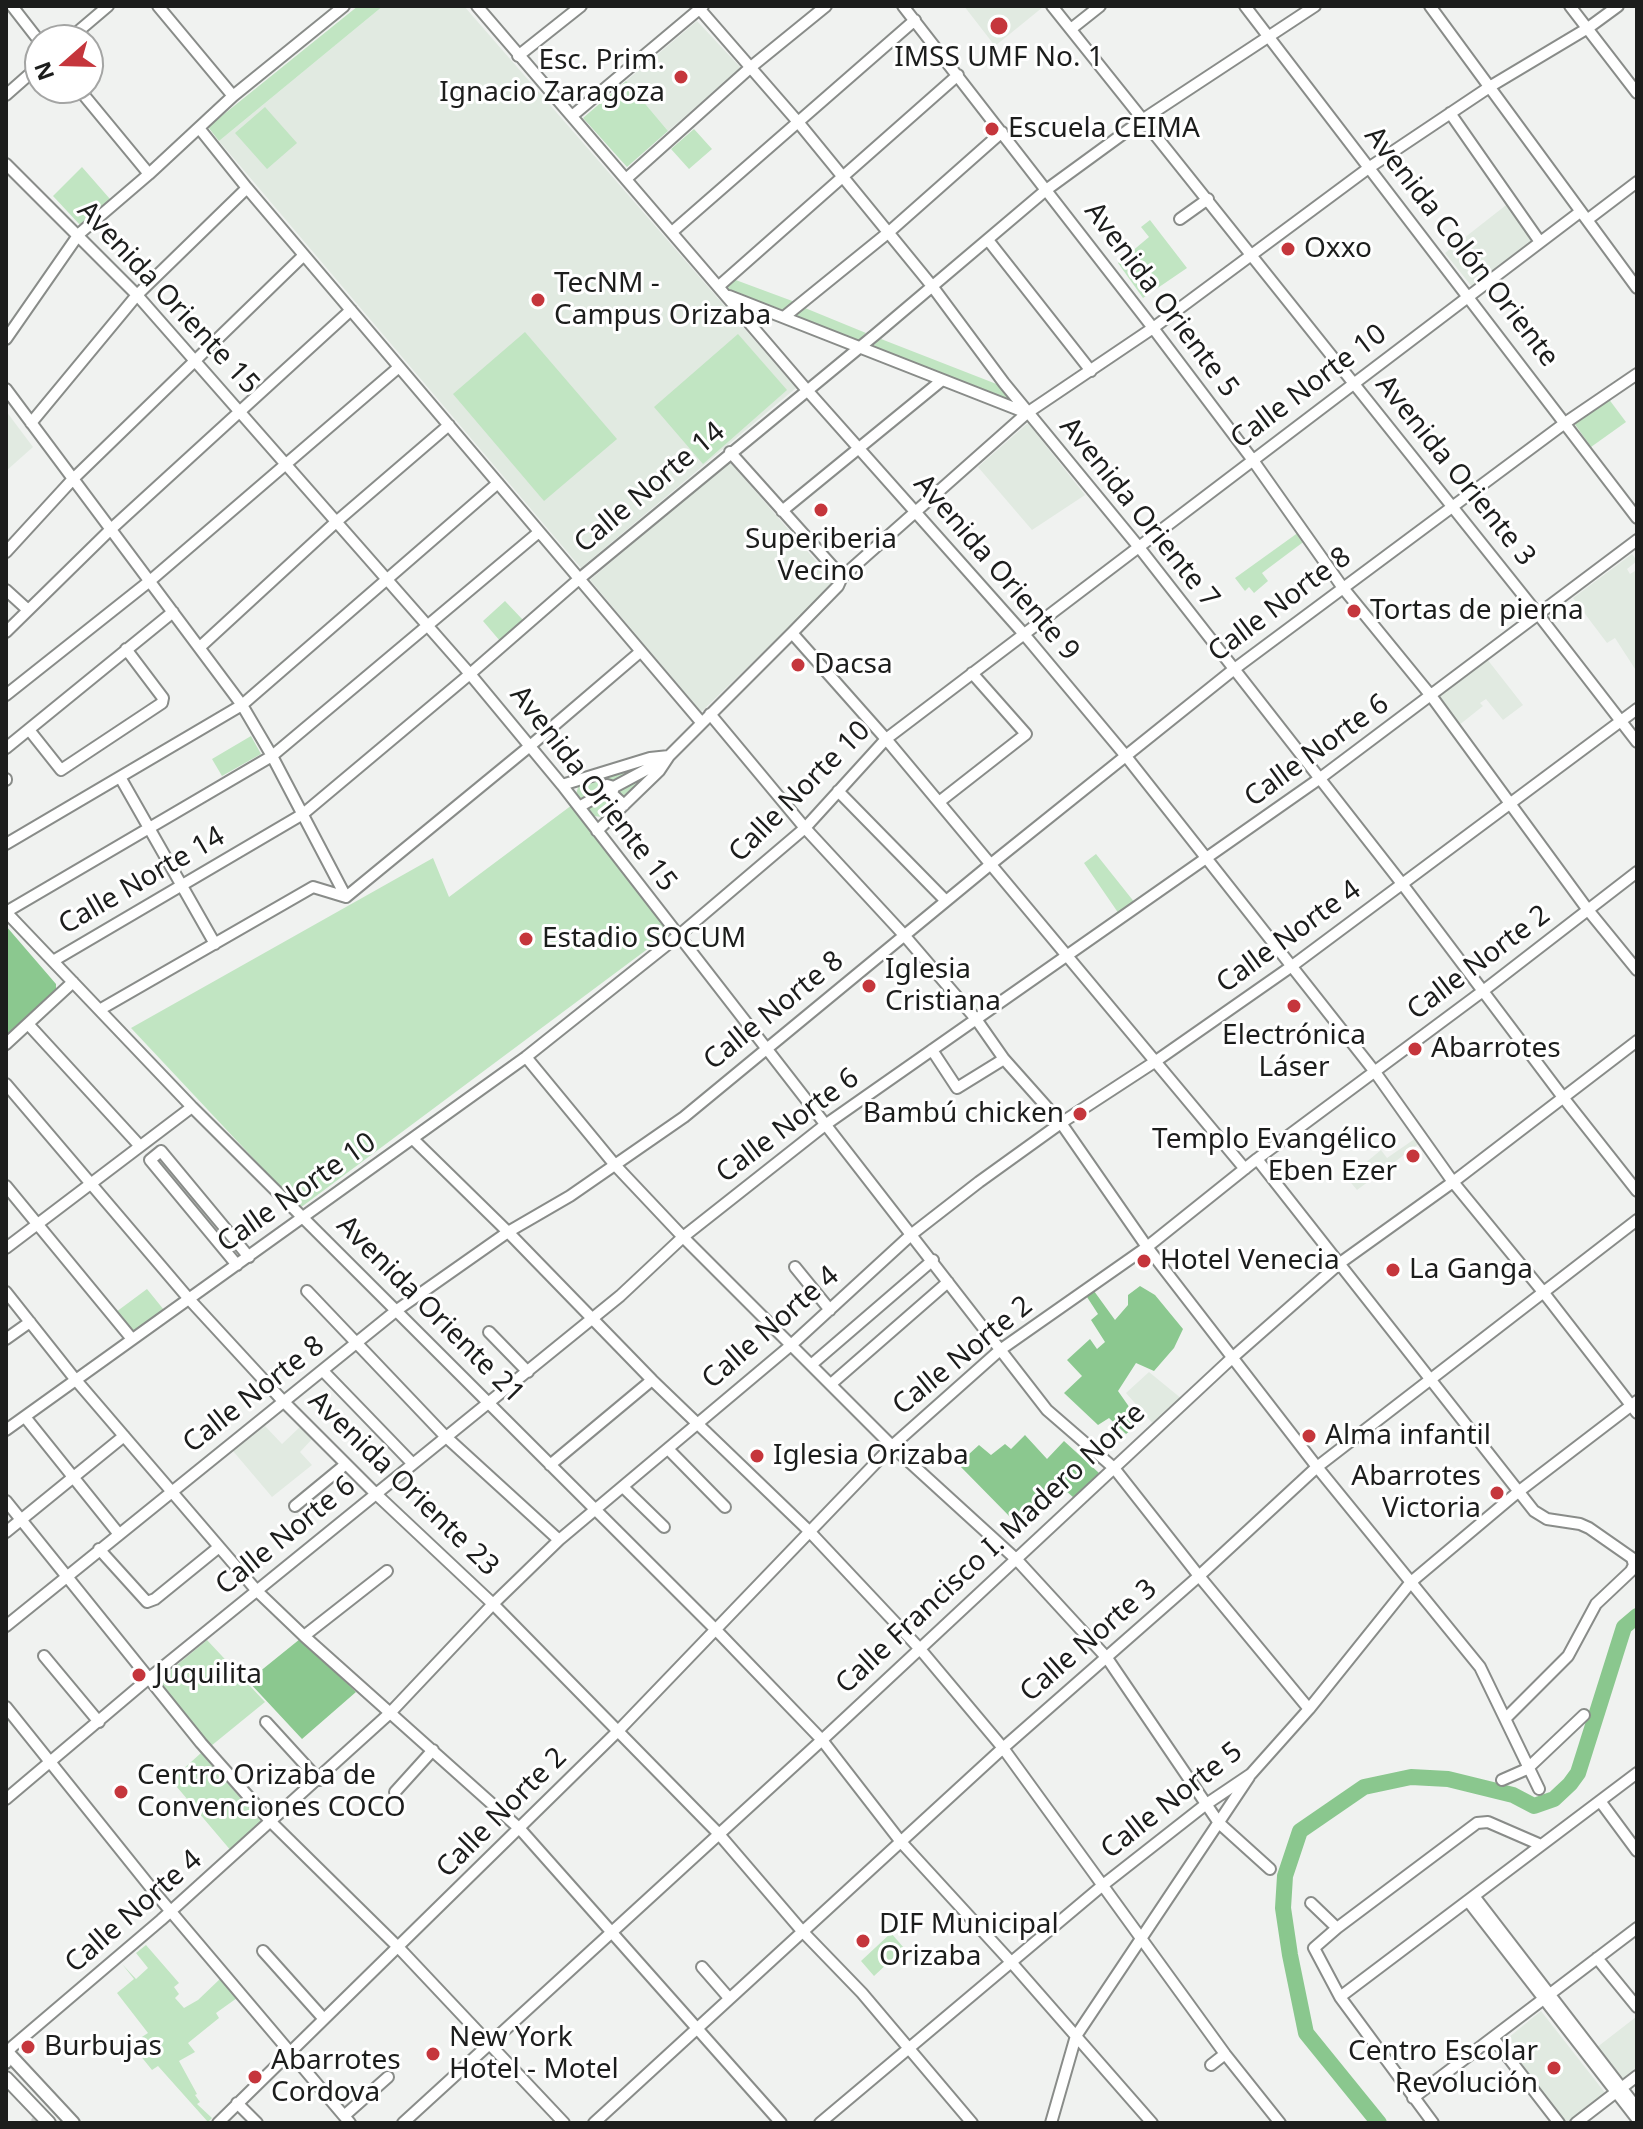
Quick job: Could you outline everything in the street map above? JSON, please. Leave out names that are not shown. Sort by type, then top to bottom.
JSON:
[{"type":"main road","points":[[6,2055],[73,2123]]},
{"type":"main road","points":[[6,2078],[43,2119]]},
{"type":"street","points":[[12,6],[26,24]]},
{"type":"street","points":[[87,24],[108,6]]},
{"type":"street","points":[[158,6],[233,96]]},
{"type":"street","points":[[6,339],[79,234],[233,96],[344,6]]},
{"type":"street","name":"Avenida Oriente 9","points":[[477,6],[806,389],[1023,633],[1125,755],[1375,1072],[1453,1182],[1635,1406]]},
{"type":"street","points":[[518,56],[581,6]]},
{"type":"street","points":[[626,179],[751,67],[826,6]]},
{"type":"street","name":"Avenida Oriente 5","points":[[903,6],[1153,328],[1252,459],[1343,588],[1432,697],[1588,910],[1637,970]]},
{"type":"street","name":"Avenida Oriente 3","points":[[1052,6],[1637,742]]},
{"type":"street","points":[[1071,29],[1100,6]]},
{"type":"street","name":"Avenida Colón Oriente","points":[[1245,6],[1637,518]]},
{"type":"street","name":"Calle Norte 14","points":[[53,961],[303,814],[730,452],[1046,190],[1142,120],[1315,6]]},
{"type":"street","points":[[1430,6],[1637,288]]},
{"type":"street","points":[[1570,6],[1637,93]]},
{"type":"street","points":[[579,807],[669,756],[838,586],[842,577],[1027,413],[1153,328],[1370,167],[1618,6]]},
{"type":"street","points":[[572,116],[700,7]]},
{"type":"street","name":"Avenida Oriente 7","points":[[700,7],[889,232],[1027,413],[1138,546],[1637,1191]]},
{"type":"street","points":[[672,232],[915,20]]},
{"type":"street","points":[[719,286],[958,75]]},
{"type":"street","points":[[6,95],[24,79]]},
{"type":"street","points":[[91,104],[149,174]]},
{"type":"street","points":[[1450,113],[1540,242]]},
{"type":"street","points":[[199,128],[701,722]]},
{"type":"street","points":[[784,317],[889,232],[1002,132]]},
{"type":"street","name":"Avenida Oriente 15","points":[[6,164],[137,295],[470,674],[562,785],[1047,1410],[1114,1468],[1309,1709]]},
{"type":"street","name":"Calle Norte 10","points":[[6,1430],[526,1057],[678,936],[805,828],[886,739],[1540,242],[1637,182]]},
{"type":"street","points":[[31,423],[137,295],[247,188]]},
{"type":"street","points":[[1180,219],[1208,199]]},
{"type":"street","points":[[988,240],[1091,371]]},
{"type":"street","points":[[6,552],[73,479],[304,255]]},
{"type":"street","points":[[727,295],[1027,413]]},
{"type":"street","points":[[6,632],[110,530],[351,310]]},
{"type":"street","points":[[6,695],[151,580],[399,367]]},
{"type":"street","name":"Calle Norte 8","points":[[6,1626],[397,1310],[508,1232],[570,1196],[684,1117],[766,1047],[1233,670],[1565,423],[1637,374]]},
{"type":"street","points":[[782,511],[941,381]]},
{"type":"street","points":[[6,389],[242,705],[346,897]]},
{"type":"street","points":[[200,647],[336,522],[449,425]]},
{"type":"street","points":[[730,452],[842,577]]},
{"type":"street","points":[[6,844],[242,705],[498,483]]},
{"type":"street","points":[[6,912],[272,756],[539,532]]},
{"type":"street","name":"Calle Norte 6","points":[[6,1799],[445,1436],[593,1319],[683,1237],[825,1125],[1208,859],[1432,697],[1637,540]]},
{"type":"street","points":[[6,590],[28,610]]},
{"type":"street","points":[[6,748],[173,612]]},
{"type":"street","points":[[792,633],[1068,954],[1245,1169]]},
{"type":"street","points":[[30,731],[61,770],[164,701],[126,649]]},
{"type":"street","points":[[346,897],[640,652]]},
{"type":"street","points":[[939,802],[1026,734],[972,673]]},
{"type":"street","name":"Calle Norte 4","points":[[6,2055],[319,1780],[390,1713],[493,1604],[559,1540],[790,1346],[912,1234],[1061,1123],[1292,966],[1637,709]]},
{"type":"street","points":[[710,714],[805,828],[904,935],[976,1019],[1004,1059],[1061,1123],[1147,1247],[1232,1358],[1480,1667],[1539,1789]]},
{"type":"street","points":[[562,785],[604,772],[655,765]]},
{"type":"street","points":[[597,831],[624,805],[655,765]]},
{"type":"street","points":[[604,772],[610,789],[624,805]]},
{"type":"street","points":[[120,777],[215,944]]},
{"type":"street","points":[[838,791],[946,901]]},
{"type":"street","name":"Calle Norte 2","points":[[218,2123],[619,1730],[892,1446],[1000,1350],[1147,1247],[1257,1159],[1637,872]]},
{"type":"street","points":[[101,1009],[313,887],[346,897]]},
{"type":"street","name":"Avenida Oriente 21","points":[[6,912],[192,1107],[289,1205],[305,1217],[822,1740],[901,1842],[1152,2123]]},
{"type":"street","name":"Calle Norte 14","points":[[6,1044],[73,982]]},
{"type":"street","points":[[28,1024],[139,1145]]},
{"type":"street","name":"Calle Francisco I. Madero Norte","points":[[403,2123],[822,1740],[1232,1358],[1340,1263],[1453,1182],[1637,1041]]},
{"type":"street","points":[[932,1050],[957,1088],[1004,1059]]},
{"type":"street","points":[[526,1057],[615,1165],[683,1237],[892,1446],[1017,1560],[1107,1658],[1205,1805],[1219,1823],[1270,1869]]},
{"type":"street","name":"Avenida Oriente 23","points":[[6,1084],[189,1299],[283,1401],[493,1604],[718,1833],[802,1931],[862,1993],[972,2123]]},
{"type":"street","points":[[6,1248],[192,1107]]},
{"type":"street","points":[[414,1140],[652,1380],[809,1531],[920,1649],[1003,1748],[1225,2054],[1280,2123]]},
{"type":"street","points":[[237,1265],[150,1160],[161,1151],[249,1257]]},
{"type":"street","points":[[1257,1159],[1540,1516],[1580,1524],[1601,1534],[1632,1558],[1634,1565],[1631,1571],[1596,1604],[1568,1656],[1506,1718]]},
{"type":"street","points":[[6,1186],[132,1339]]},
{"type":"street","points":[[189,1206],[199,1197]]},
{"type":"street","name":"Calle Norte 3","points":[[594,2123],[1003,1748],[1199,1576],[1317,1467],[1637,1220]]},
{"type":"street","points":[[811,1365],[933,1260]]},
{"type":"street","points":[[795,1267],[830,1310]]},
{"type":"street","points":[[831,1384],[948,1282]]},
{"type":"street","points":[[307,1291],[445,1436],[559,1540]]},
{"type":"street","points":[[6,1292],[75,1379],[257,1591],[520,1829],[781,2123]]},
{"type":"street","points":[[6,1339],[30,1322]]},
{"type":"street","points":[[489,1332],[528,1372]]},
{"type":"street","points":[[323,1371],[412,1463]]},
{"type":"street","points":[[550,1465],[652,1380]]},
{"type":"street","name":"Calle Norte 5","points":[[820,2123],[1103,1885],[1205,1805],[1251,1774],[1309,1709],[1411,1582],[1518,1492],[1635,1406]]},
{"type":"street","points":[[25,1417],[118,1533]]},
{"type":"street","points":[[6,1532],[124,1436]]},
{"type":"street","points":[[669,1450],[725,1507]]},
{"type":"street","points":[[295,1506],[346,1464]]},
{"type":"street","points":[[623,1487],[664,1527]]},
{"type":"street","points":[[6,1501],[148,1679],[272,1823],[399,1948],[564,2123]]},
{"type":"street","points":[[99,1549],[147,1602],[155,1599],[219,1547]]},
{"type":"street","points":[[304,1636],[387,1571]]},
{"type":"street","points":[[44,1656],[99,1722]]},
{"type":"street","points":[[6,1707],[347,2119],[388,2077]]},
{"type":"street","points":[[1502,1780],[1527,1769],[1584,1715]]},
{"type":"street","points":[[266,1722],[319,1780]]},
{"type":"street","points":[[395,1792],[433,1750]]},
{"type":"street","points":[[1340,1997],[1637,1773]]},
{"type":"street","points":[[1051,2123],[1076,2036],[1251,1774]]},
{"type":"street","points":[[1600,1801],[1637,1851]]},
{"type":"street","points":[[1433,2123],[1340,1997],[1314,1948],[1477,1823],[1488,1822],[1541,1845]]},
{"type":"street","points":[[1471,1899],[1619,2090],[1637,2119]]},
{"type":"street","points":[[1311,1903],[1337,1928]]},
{"type":"street","points":[[1413,2098],[1637,1928]]},
{"type":"street","points":[[263,1951],[323,2018]]},
{"type":"street","points":[[1597,1958],[1637,2007]]},
{"type":"street","points":[[702,1967],[729,1998]]},
{"type":"street","points":[[1494,2039],[1559,2123]]},
{"type":"street","points":[[1211,2065],[1225,2054]]},
{"type":"street","points":[[1576,2123],[1637,2076]]},
{"type":"street","points":[[1619,2090],[1637,2108]]},
{"type":"street","points":[[237,2103],[257,2123]]},
{"type":"shaded area","name":"TecNM - Campus Orizaba","points":[[383,6],[464,6],[796,388],[581,568],[219,141]]},
{"type":"shaded area","name":"IMSS UMF No. 1","points":[[964,6],[1042,6],[1043,7],[995,46]]},
{"type":"shaded area","name":"Esc. Prim. Ignacio Zaragoza","points":[[697,21],[741,68],[668,131],[626,81]]},
{"type":"shaded area","points":[[1510,202],[1533,234],[1533,240],[1473,288],[1445,253]]},
{"type":"shaded area","points":[[6,411],[33,447],[6,471]]},
{"type":"shaded area","points":[[1028,423],[1085,495],[1032,530],[978,467]]},
{"type":"shaded area","points":[[729,461],[835,583],[701,712],[590,580]]},
{"type":"shaded area","points":[[1632,554],[1637,561],[1627,569],[1630,574],[1635,571],[1637,574],[1637,672],[1615,638],[1607,643],[1573,598]]},
{"type":"shaded area","points":[[1487,659],[1523,705],[1503,720],[1486,699],[1480,703],[1483,706],[1458,726],[1437,699]]},
{"type":"shaded area","points":[[1416,1138],[1420,1143],[1357,1190],[1347,1178],[1381,1150],[1387,1158]]},
{"type":"shaded area","points":[[1149,1372],[1182,1399],[1155,1426],[1126,1393]]},
{"type":"shaded area","points":[[302,1425],[314,1437],[300,1452],[312,1465],[272,1497],[233,1451],[265,1426],[282,1444]]},
{"type":"shaded area","name":"Centro Escolar Revolución","points":[[1541,2011],[1606,2094],[1569,2123],[1565,2123],[1503,2042]]},
{"type":"shaded area","points":[[1636,2017],[1637,2067],[1621,2080],[1596,2048]]},
{"type":"green space","points":[[358,6],[383,6],[219,141],[208,127]]},
{"type":"green space","points":[[626,81],[668,131],[627,167],[583,118]]},
{"type":"green space","points":[[265,107],[297,143],[267,169],[235,133]]},
{"type":"green space","points":[[694,129],[712,149],[689,169],[671,149]]},
{"type":"green space","points":[[82,167],[110,199],[80,225],[53,196]]},
{"type":"green space","points":[[1150,220],[1187,268],[1143,298],[1118,263],[1149,237],[1141,227]]},
{"type":"green space","points":[[733,279],[795,302],[786,311],[729,290],[727,285]]},
{"type":"green space","points":[[805,308],[866,333],[856,342],[796,316]]},
{"type":"green space","points":[[525,332],[617,439],[544,501],[453,394]]},
{"type":"green space","points":[[738,334],[787,390],[703,464],[654,407]]},
{"type":"green space","points":[[881,339],[999,385],[1009,401],[871,347]]},
{"type":"green space","points":[[1608,398],[1626,422],[1591,447],[1574,423]]},
{"type":"green space","points":[[1299,532],[1306,540],[1262,573],[1268,581],[1254,593],[1249,587],[1245,591],[1235,578]]},
{"type":"green space","points":[[505,601],[523,620],[500,641],[483,621]]},
{"type":"green space","points":[[251,736],[261,754],[222,776],[212,759]]},
{"type":"green space","points":[[646,766],[648,774],[603,817],[593,816],[576,794],[579,784]]},
{"type":"green space","points":[[572,805],[669,933],[300,1208],[131,1028],[433,858],[449,897]]},
{"type":"green space","points":[[1096,854],[1135,903],[1119,914],[1084,863]]},
{"type":"green space","points":[[6,926],[56,984],[56,992],[6,1036]]},
{"type":"green space","points":[[1140,1286],[1155,1295],[1183,1329],[1174,1348],[1154,1371],[1136,1363],[1118,1391],[1132,1411],[1129,1415],[1137,1425],[1126,1434],[1109,1418],[1098,1425],[1064,1393],[1082,1376],[1067,1360],[1090,1339],[1097,1349],[1105,1342],[1091,1320],[1098,1314],[1087,1297],[1094,1291],[1115,1320],[1128,1305],[1128,1295]]},
{"type":"green space","points":[[147,1289],[164,1310],[132,1333],[116,1312]]},
{"type":"green space","points":[[1025,1435],[1047,1459],[1064,1441],[1099,1473],[1074,1498],[1055,1481],[1016,1523],[958,1464],[979,1445],[991,1455],[1005,1444],[1011,1449]]},
{"type":"green space","points":[[300,1639],[356,1692],[302,1739],[248,1681]]},
{"type":"green space","points":[[207,1640],[265,1702],[211,1746],[160,1685],[160,1679]]},
{"type":"green space","points":[[201,1753],[264,1825],[232,1852],[171,1780]]},
{"type":"green space","points":[[891,1933],[904,1948],[874,1976],[861,1961]]},
{"type":"green space","points":[[146,1945],[179,1983],[174,1987],[179,1994],[175,1998],[184,2008],[198,2000],[221,1978],[237,1998],[216,2013],[219,2018],[188,2043],[195,2052],[179,2061],[197,2094],[200,2102],[197,2104],[212,2118],[208,2122],[158,2066],[152,2070],[131,2044],[148,2033],[117,1993],[134,1979],[122,1964],[136,1979],[148,1968],[136,1953]]},
{"type":"waterway","points":[[1379,2123],[1306,2033],[1283,1908],[1285,1876],[1300,1831],[1364,1787],[1411,1777],[1448,1779],[1513,1795],[1534,1806],[1554,1799],[1578,1773],[1624,1627],[1637,1616]]},
{"type":"place","name":"IMSS UMF No. 1","points":[[999,26]]},
{"type":"place","name":"Esc. Prim. Ignacio Zaragoza","points":[[681,77]]},
{"type":"place","name":"Escuela CEIMA","points":[[992,129]]},
{"type":"place","name":"Oxxo","points":[[1288,249]]},
{"type":"place","name":"TecNM - Campus Orizaba","points":[[538,300]]},
{"type":"place","name":"Superiberia Vecino","points":[[821,510]]},
{"type":"place","name":"Tortas de pierna","points":[[1354,611]]},
{"type":"place","name":"Dacsa","points":[[798,665]]},
{"type":"place","name":"Estadio SOCUM","points":[[526,939]]},
{"type":"place","name":"Iglesia Cristiana","points":[[869,986]]},
{"type":"place","name":"Electrónica Láser","points":[[1294,1006]]},
{"type":"place","name":"Abarrotes","points":[[1415,1049]]},
{"type":"place","name":"Bambú chicken","points":[[1080,1114]]},
{"type":"place","name":"Templo Evangélico Eben Ezer","points":[[1413,1156]]},
{"type":"place","name":"Hotel Venecia","points":[[1144,1261]]},
{"type":"place","name":"La Ganga","points":[[1393,1270]]},
{"type":"place","name":"Alma infantil","points":[[1309,1436]]},
{"type":"place","name":"Iglesia Orizaba","points":[[757,1456]]},
{"type":"place","name":"Abarrotes Victoria","points":[[1497,1493]]},
{"type":"place","name":"Juquilita","points":[[139,1675]]},
{"type":"place","name":"Centro Orizaba de Convenciones COCO","points":[[121,1792]]},
{"type":"place","name":"DIF Municipal Orizaba","points":[[863,1941]]},
{"type":"place","name":"Burbujas","points":[[28,2047]]},
{"type":"place","name":"New York Hotel - Motel","points":[[433,2054]]},
{"type":"place","name":"Centro Escolar Revolución","points":[[1554,2068]]},
{"type":"place","name":"Abarrotes Cordova","points":[[255,2077]]}]
